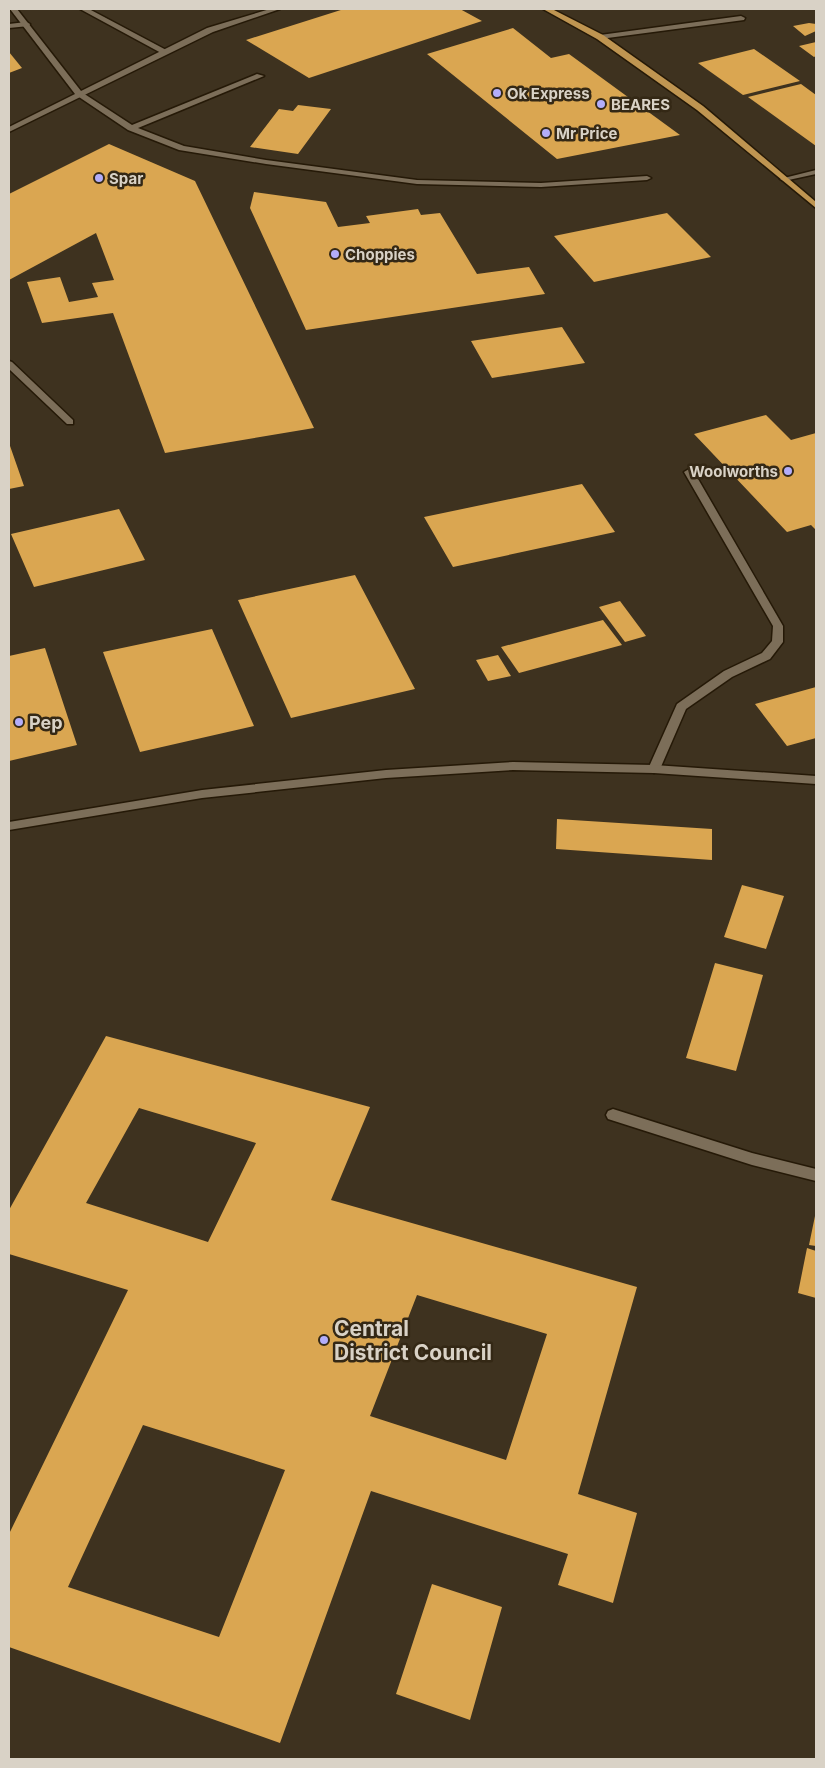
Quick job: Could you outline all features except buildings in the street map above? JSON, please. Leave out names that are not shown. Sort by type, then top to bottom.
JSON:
[{"type":"main road","points":[[547,9],[600,37],[700,108],[816,206]]},
{"type":"street","points":[[14,9],[80,95],[131,128],[182,148],[417,182],[541,184],[647,178]]},
{"type":"street","points":[[84,9],[166,52]]},
{"type":"street","points":[[9,130],[210,30],[276,9]]},
{"type":"street","points":[[600,37],[740,18]]},
{"type":"street","points":[[9,26],[26,24]]},
{"type":"street","points":[[131,128],[260,76]]},
{"type":"street","points":[[784,179],[816,172]]},
{"type":"street","points":[[9,364],[70,422]]},
{"type":"street","points":[[654,769],[681,707],[728,674],[766,656],[777,642],[778,626],[688,472]]},
{"type":"street","points":[[9,826],[202,794],[386,774],[513,766],[654,769],[816,780]]},
{"type":"street","points":[[613,1116],[752,1159],[816,1175]]},
{"type":"place","name":"Ok Express","points":[[497,93]]},
{"type":"place","name":"BEARES","points":[[601,104]]},
{"type":"place","name":"Mr Price","points":[[546,133]]},
{"type":"place","name":"Spar","points":[[99,178]]},
{"type":"place","name":"Choppies","points":[[335,254]]},
{"type":"place","name":"Woolworths","points":[[788,471]]},
{"type":"place","name":"Pep","points":[[19,722]]},
{"type":"place","name":"Central District Council","points":[[324,1340]]}]
